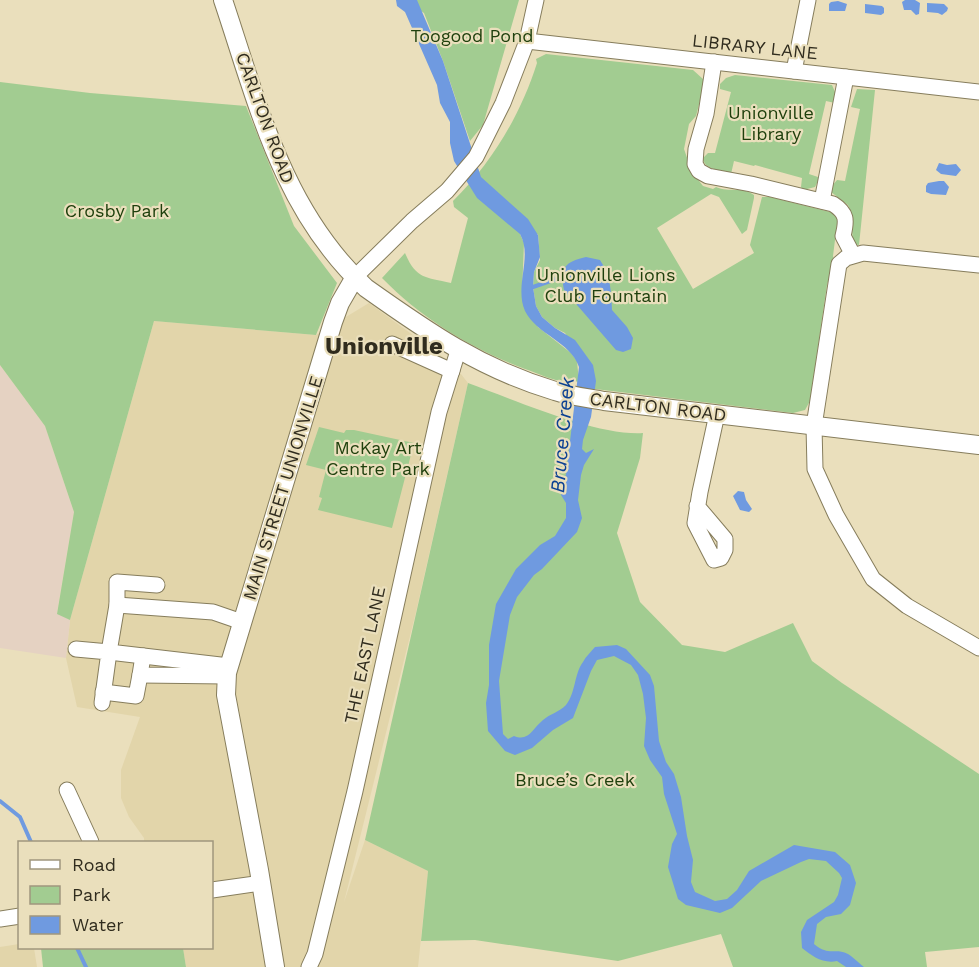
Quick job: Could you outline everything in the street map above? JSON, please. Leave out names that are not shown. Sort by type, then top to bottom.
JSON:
[{"type":"main road","name":"CARLTON ROAD","points":[[223,0],[275,155],[293,194],[320,236],[355,277],[412,321],[458,351],[501,372],[556,392],[604,401],[979,446]]},
{"type":"main road","name":"MAIN STREET UNIONVILLE","points":[[274,967],[226,695],[228,671],[333,322],[340,303],[355,277]]},
{"type":"street","name":"MAIN STREET UNIONVILLE","points":[[355,277],[458,179],[476,158],[503,104],[527,41],[536,0]]},
{"type":"street","points":[[794,71],[808,0]]},
{"type":"street","name":"LIBRARY LANE","points":[[527,41],[979,92]]},
{"type":"street","points":[[714,62],[706,114],[696,149],[695,164],[699,171],[708,176],[833,204],[842,210],[846,223],[843,236],[854,255]]},
{"type":"street","points":[[822,201],[846,77]]},
{"type":"street","points":[[979,265],[873,254],[854,255],[839,264],[814,426],[815,469],[836,515],[873,579],[907,606],[979,648]]},
{"type":"street","points":[[392,344],[452,370]]},
{"type":"street","name":"THE EAST LANE","points":[[309,967],[315,954],[347,827],[439,412],[458,351]]},
{"type":"street","points":[[697,506],[717,414]]},
{"type":"street","points":[[142,656],[136,696],[103,697],[117,605],[117,582],[157,585]]},
{"type":"street","points":[[117,605],[213,612],[242,622]]},
{"type":"street","points":[[76,649],[142,656],[228,671]]},
{"type":"street","points":[[140,675],[228,671]]},
{"type":"street","points":[[67,790],[90,841]]},
{"type":"street","points":[[213,890],[261,883]]},
{"type":"street","points":[[0,919],[18,916]]},
{"type":"shaded area","points":[[369,303],[454,365],[468,383],[416,612],[344,902],[365,840],[428,871],[418,967],[186,967],[183,949],[213,949],[213,841],[144,841],[129,817],[121,798],[121,770],[140,717],[77,707],[66,658],[70,620],[154,321],[316,335]]},
{"type":"shaded area","points":[[0,365],[45,426],[74,512],[57,613],[70,620],[66,658],[0,648]]},
{"type":"shaded area","points":[[18,944],[18,949],[34,949],[37,967],[0,967],[0,947]]},
{"type":"green space","name":"Toogood Pond","points":[[406,0],[519,0],[483,125],[470,141],[424,13]]},
{"type":"green space","name":"Unionville Lions Club Fountain","points":[[546,54],[693,70],[703,79],[704,85],[696,116],[689,124],[684,149],[692,172],[703,186],[745,191],[754,195],[754,198],[747,230],[742,234],[719,197],[711,194],[657,228],[693,289],[754,253],[750,245],[762,197],[834,213],[838,216],[834,261],[827,285],[810,401],[805,410],[793,413],[595,389],[595,377],[565,333],[542,317],[536,306],[533,287],[534,272],[540,260],[538,234],[520,234],[524,243],[522,294],[538,327],[571,353],[577,361],[579,382],[563,382],[547,377],[505,361],[467,342],[431,320],[382,278],[405,253],[413,268],[422,276],[451,283],[468,218],[454,207],[453,201],[480,171],[504,137],[523,101],[537,63],[536,59]]},
{"type":"green space","name":"Unionville Library","points":[[735,75],[832,85],[835,92],[835,103],[826,101],[809,174],[818,177],[815,187],[803,190],[802,178],[755,165],[734,161],[731,174],[706,165],[702,159],[708,153],[715,153],[731,92],[720,89],[720,84],[726,78]]},
{"type":"green space","name":"Crosby Park","points":[[0,82],[90,93],[246,106],[294,226],[337,283],[316,335],[154,321],[70,620],[57,614],[74,512],[45,426],[0,365]]},
{"type":"green space","points":[[857,89],[875,90],[859,245],[853,244],[851,212],[848,205],[831,192],[837,180],[845,181],[860,109],[851,107]]},
{"type":"green space","name":"Bruce’s Creek","points":[[468,383],[579,423],[602,429],[643,433],[640,458],[617,533],[640,602],[682,645],[725,652],[793,623],[812,661],[979,774],[979,947],[925,952],[927,967],[733,967],[721,934],[618,961],[475,940],[421,941],[428,871],[365,840]]},
{"type":"green space","name":"McKay Art Centre Park","points":[[319,427],[344,433],[346,430],[354,430],[414,443],[392,528],[318,510],[326,470],[306,465]]},
{"type":"green space","points":[[41,949],[183,949],[186,967],[43,967]]},
{"type":"water","points":[[396,0],[417,0],[443,61],[481,177],[528,219],[538,235],[540,257],[534,272],[533,287],[536,306],[542,317],[575,340],[593,365],[596,381],[591,417],[582,449],[586,453],[594,449],[581,475],[578,500],[582,518],[577,532],[534,575],[517,597],[510,615],[499,681],[503,734],[508,739],[514,736],[527,736],[543,720],[566,705],[572,694],[580,667],[595,647],[617,645],[626,649],[650,675],[654,686],[659,741],[666,762],[674,774],[681,797],[693,860],[691,882],[695,892],[715,901],[727,899],[737,890],[749,871],[794,845],[835,852],[850,865],[856,883],[850,905],[841,914],[826,917],[817,924],[814,944],[824,950],[848,954],[864,967],[846,967],[837,961],[822,960],[802,948],[801,932],[807,920],[834,902],[838,895],[842,878],[826,861],[809,859],[761,881],[732,908],[720,913],[686,905],[678,899],[668,867],[672,844],[677,834],[664,794],[662,777],[650,760],[644,746],[646,718],[643,694],[638,675],[631,665],[614,656],[597,660],[573,718],[553,730],[532,748],[515,755],[505,751],[488,731],[486,703],[489,685],[489,645],[496,604],[516,569],[540,545],[555,536],[566,518],[566,503],[561,495],[566,474],[579,367],[575,358],[537,326],[525,311],[521,292],[525,252],[520,234],[477,198],[454,161],[450,143],[450,122],[440,103],[437,85],[405,12],[397,6]]},
{"type":"water","points":[[915,0],[920,3],[919,14],[916,15],[911,10],[904,10],[902,2]]},
{"type":"water","points":[[838,1],[847,4],[845,11],[829,11],[829,4]]},
{"type":"water","points":[[927,3],[944,4],[948,8],[942,15],[927,12]]},
{"type":"water","points":[[865,4],[882,6],[884,13],[881,15],[865,13]]},
{"type":"water","points":[[939,163],[956,164],[961,170],[956,176],[941,174],[936,170]]},
{"type":"water","points":[[944,181],[949,187],[946,195],[926,192],[928,183]]},
{"type":"water","points":[[586,257],[600,260],[604,266],[610,284],[612,310],[627,327],[633,338],[631,349],[623,352],[616,350],[564,290],[563,271],[565,267],[573,261]]},
{"type":"water","points":[[738,491],[744,492],[752,509],[749,512],[740,510],[733,496]]},
{"type":"waterway","points":[[533,287],[562,277]]},
{"type":"waterway","points":[[0,801],[20,817],[31,841]]},
{"type":"waterway","points":[[77,949],[86,967]]},
{"type":"district","name":"Unionville","points":[[384,346]]},
{"type":"water label","name":"Bruce Creek","points":[[562,435]]}]
